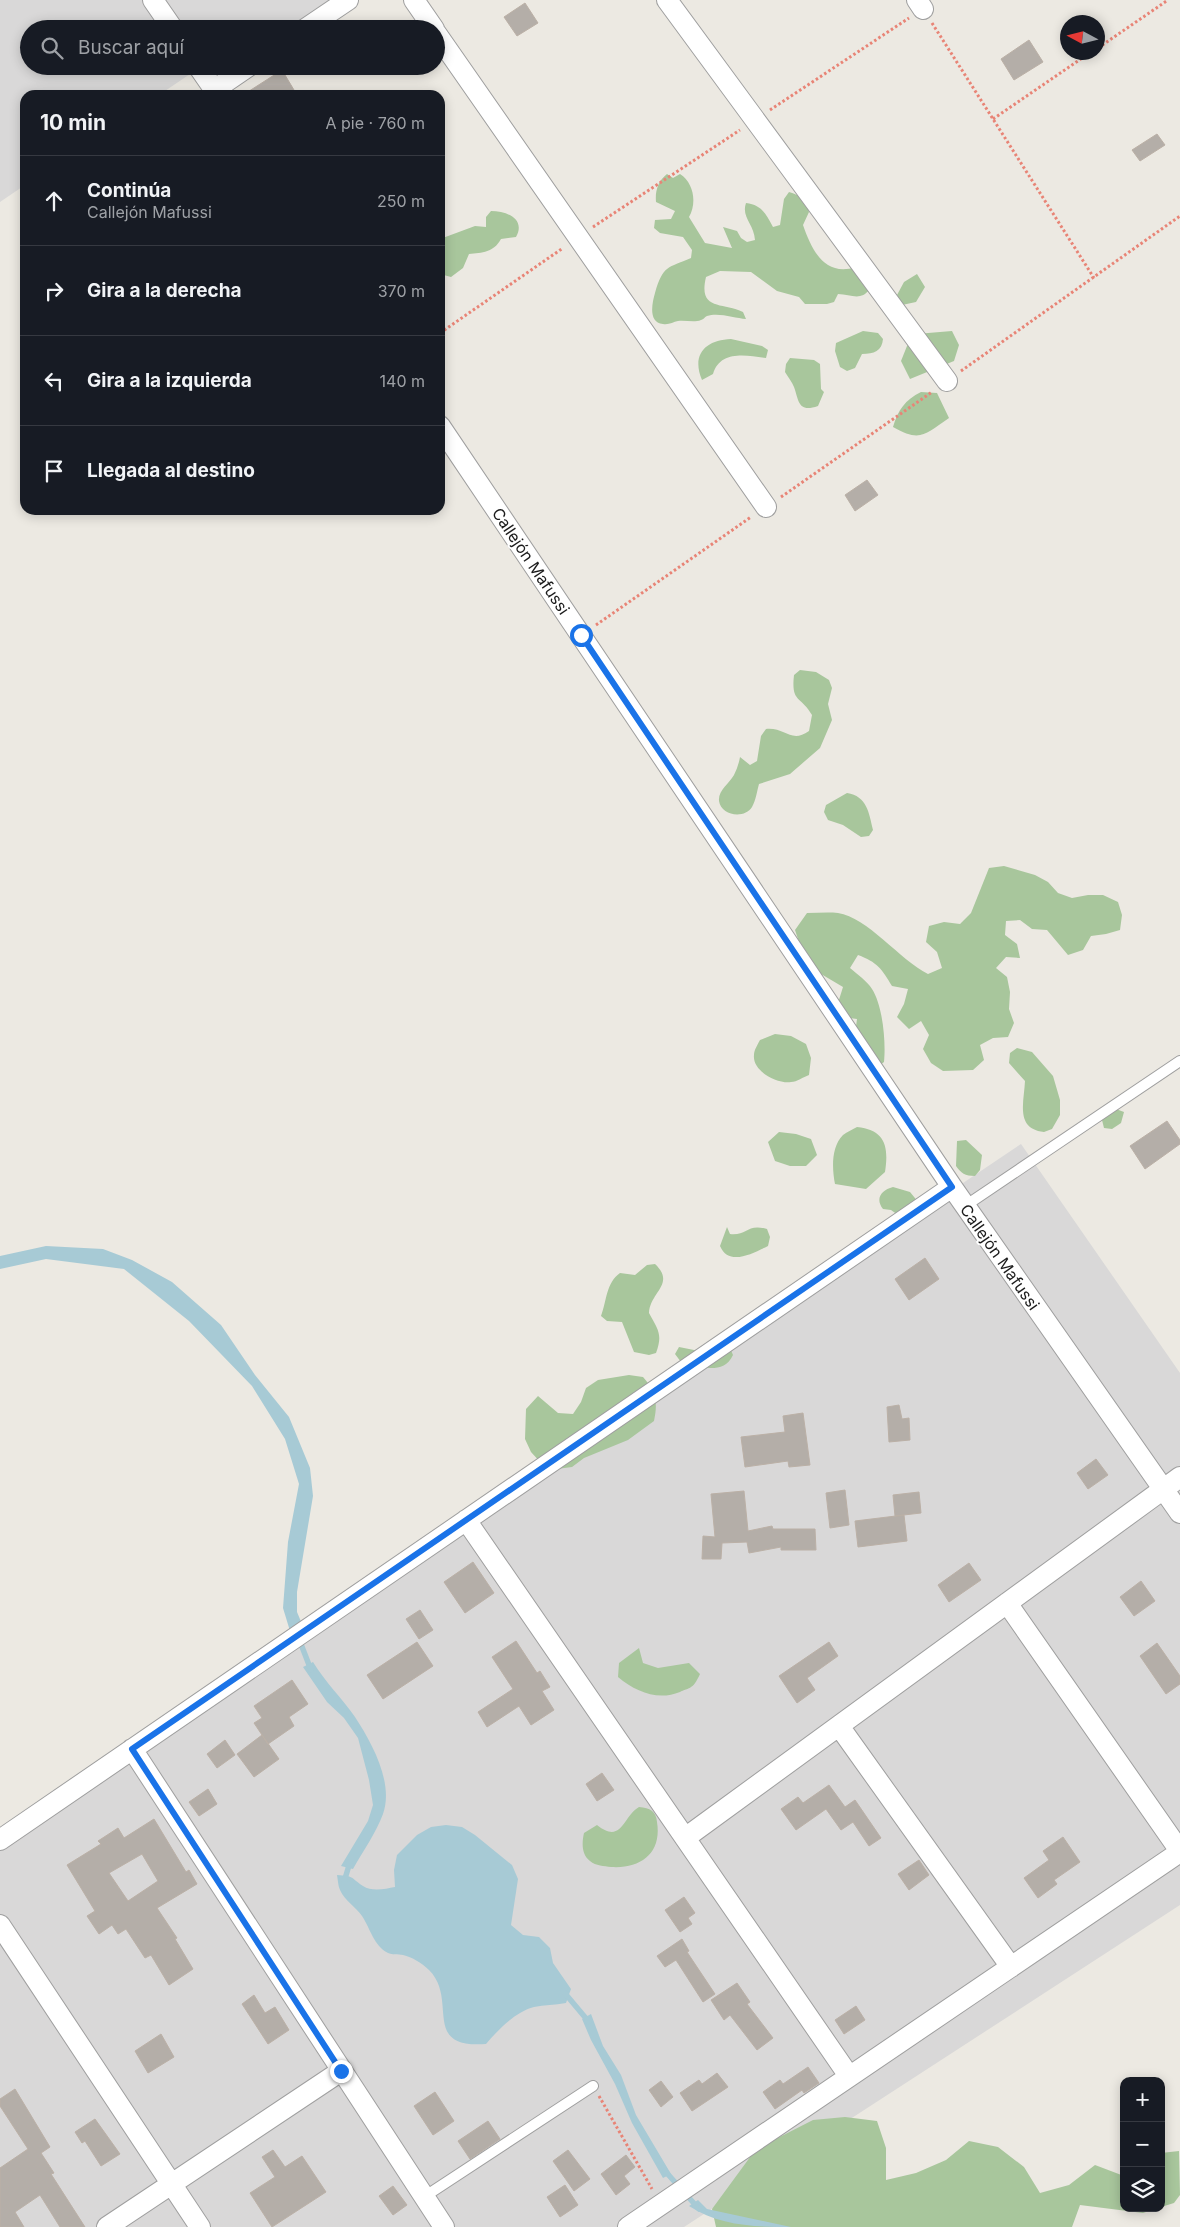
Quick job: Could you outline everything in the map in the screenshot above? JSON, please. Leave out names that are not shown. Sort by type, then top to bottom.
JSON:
[{"type":"street","points":[[153,0],[167,20]]},
{"type":"street","points":[[318,20],[348,0]]},
{"type":"street","points":[[414,0],[428,20]]},
{"type":"street","points":[[667,0],[947,381]]},
{"type":"street","points":[[445,46],[766,507]]},
{"type":"street","points":[[204,75],[215,90]]},
{"type":"street","points":[[219,90],[238,75]]},
{"type":"street","name":"Callejón Mafussi","points":[[445,433],[952,1187],[1180,1513]]},
{"type":"street","points":[[0,1840],[952,1187]]},
{"type":"street","points":[[685,1838],[1180,1477]]},
{"type":"street","points":[[466,1520],[849,2076]]},
{"type":"street","points":[[628,2227],[1180,1851],[1007,1603]]},
{"type":"street","points":[[839,1726],[1011,1966]]},
{"type":"street","points":[[132,1749],[444,2227]]},
{"type":"street","points":[[0,1925],[200,2227]]},
{"type":"street","points":[[108,2227],[341,2071]]},
{"type":"lane","points":[[965,1206],[1180,1061]]},
{"type":"lane","points":[[424,2197],[593,2086]]},
{"type":"path","points":[[1105,43],[1168,0]]},
{"type":"path","points":[[445,329],[578,237],[755,120],[920,4],[1094,278]]},
{"type":"path","points":[[993,119],[1079,60]]},
{"type":"path","points":[[947,381],[1180,216]]},
{"type":"path","points":[[593,2086],[675,2195]]},
{"type":"shaded area","points":[[0,0],[349,0],[319,20],[20,20],[20,75],[189,75],[166,90],[20,90],[20,188],[0,202]]},
{"type":"shaded area","points":[[204,75],[236,75],[214,90]]},
{"type":"shaded area","points":[[1021,1144],[1180,1373],[1180,1905],[684,2227],[0,2227],[0,1831]]},
{"type":"green space","points":[[667,174],[673,178],[680,174],[691,188],[693,206],[689,217],[705,243],[732,248],[723,227],[737,231],[741,238],[747,242],[755,240],[746,217],[746,203],[760,208],[766,214],[773,227],[780,225],[784,199],[789,192],[796,195],[804,201],[808,208],[809,212],[803,225],[811,244],[821,260],[836,268],[856,267],[870,289],[859,296],[838,294],[834,302],[827,304],[805,304],[799,297],[777,291],[751,272],[720,271],[706,277],[705,295],[714,304],[743,312],[746,319],[711,315],[696,321],[678,321],[669,324],[658,323],[653,316],[652,307],[661,277],[667,269],[691,258],[692,250],[683,237],[660,233],[654,228],[655,220],[671,219],[675,211],[656,202],[658,187],[661,180]]},
{"type":"green space","points":[[491,211],[509,214],[519,225],[516,237],[501,239],[495,247],[487,251],[469,254],[463,268],[451,277],[445,275],[445,237],[475,226],[486,227],[486,217]]},
{"type":"green space","points":[[917,274],[925,287],[916,302],[902,305],[897,295],[904,282]]},
{"type":"green space","points":[[863,331],[878,333],[883,339],[881,346],[877,351],[862,354],[855,368],[847,371],[840,367],[835,351],[836,343]]},
{"type":"green space","points":[[952,331],[959,345],[954,361],[910,379],[901,361],[907,346],[916,334]]},
{"type":"green space","points":[[731,339],[762,346],[768,350],[766,358],[742,355],[728,358],[716,366],[713,374],[702,380],[698,363],[703,350],[714,342]]},
{"type":"green space","points":[[790,358],[814,360],[820,364],[821,389],[824,392],[818,406],[807,408],[800,404],[793,385],[785,372],[786,364]]},
{"type":"green space","points":[[921,392],[937,393],[949,418],[928,432],[917,435],[910,435],[893,427],[897,415],[903,406]]},
{"type":"green space","points":[[800,670],[816,672],[829,680],[832,688],[828,704],[832,720],[820,748],[790,774],[759,784],[749,811],[739,814],[728,813],[721,806],[719,801],[720,794],[734,775],[740,757],[750,765],[757,761],[761,736],[766,729],[778,730],[792,736],[803,735],[809,731],[812,715],[795,695],[793,684],[794,675]]},
{"type":"green space","points":[[847,793],[859,798],[866,806],[873,830],[869,836],[861,837],[843,825],[828,820],[824,812],[826,805]]},
{"type":"green space","points":[[1004,866],[1035,875],[1048,882],[1058,893],[1072,898],[1103,895],[1118,902],[1122,915],[1120,930],[1091,936],[1083,950],[1068,955],[1047,930],[1032,929],[1020,920],[1006,921],[1005,935],[1017,944],[1020,958],[1006,957],[996,968],[1007,977],[1010,992],[1009,1009],[1014,1023],[1008,1037],[993,1038],[980,1045],[984,1060],[973,1070],[943,1071],[931,1063],[923,1049],[929,1035],[921,1021],[909,1029],[897,1017],[904,1004],[908,989],[892,986],[878,967],[870,960],[858,955],[850,968],[865,980],[872,989],[879,1005],[883,1025],[884,1062],[872,1071],[853,1049],[857,1019],[842,1017],[838,1003],[843,987],[816,971],[805,960],[795,930],[807,913],[838,913],[849,916],[872,930],[917,968],[928,974],[942,968],[937,952],[926,942],[929,926],[944,922],[960,924],[971,913],[989,868]]},
{"type":"green space","points":[[775,1034],[791,1036],[806,1044],[811,1058],[809,1075],[796,1081],[785,1082],[773,1079],[761,1071],[754,1061],[756,1047],[760,1040]]},
{"type":"green space","points":[[1017,1048],[1032,1052],[1053,1076],[1060,1100],[1060,1115],[1052,1129],[1044,1132],[1035,1130],[1025,1120],[1023,1106],[1025,1081],[1009,1063],[1010,1053]]},
{"type":"green space","points":[[1116,1109],[1124,1112],[1121,1123],[1112,1129],[1104,1128],[1102,1120]]},
{"type":"green space","points":[[857,1127],[874,1132],[883,1141],[885,1147],[885,1172],[866,1189],[835,1184],[834,1178],[833,1158],[836,1146],[843,1135]]},
{"type":"green space","points":[[779,1132],[796,1134],[811,1139],[817,1155],[806,1166],[790,1166],[775,1161],[768,1142]]},
{"type":"green space","points":[[966,1140],[982,1155],[980,1170],[975,1176],[964,1174],[956,1166],[957,1141]]},
{"type":"green space","points":[[893,1187],[910,1192],[919,1203],[898,1215],[891,1210],[883,1209],[879,1198],[880,1195],[885,1190]]},
{"type":"green space","points":[[727,1227],[730,1234],[740,1233],[751,1228],[767,1229],[770,1237],[768,1246],[749,1255],[729,1256],[720,1246]]},
{"type":"green space","points":[[655,1264],[661,1271],[663,1283],[650,1306],[649,1313],[657,1328],[659,1341],[656,1353],[649,1355],[634,1352],[622,1322],[607,1321],[601,1316],[609,1287],[615,1277],[620,1273],[635,1275],[647,1265]]},
{"type":"green space","points":[[679,1347],[694,1350],[730,1348],[733,1355],[729,1361],[719,1367],[684,1366],[675,1354]]},
{"type":"green space","points":[[629,1375],[643,1377],[651,1388],[656,1403],[654,1421],[628,1440],[584,1458],[572,1467],[557,1469],[542,1464],[531,1452],[525,1439],[526,1409],[538,1396],[558,1413],[573,1414],[581,1402],[586,1388],[598,1380]]},
{"type":"green space","points":[[639,1648],[643,1663],[658,1668],[689,1663],[700,1674],[692,1686],[672,1695],[655,1695],[640,1691],[618,1677],[619,1663]]},
{"type":"green space","points":[[639,1807],[652,1811],[656,1818],[658,1833],[656,1842],[653,1850],[647,1857],[640,1862],[622,1867],[600,1865],[590,1861],[584,1851],[584,1833],[597,1825],[612,1832],[617,1830]]},
{"type":"green space","points":[[845,2117],[877,2121],[886,2148],[886,2180],[916,2173],[946,2160],[969,2141],[998,2147],[1024,2167],[1040,2193],[1069,2185],[1095,2165],[1120,2174],[1120,2210],[1080,2205],[1072,2227],[716,2227],[712,2209],[756,2149],[813,2120]]},
{"type":"green space","points":[[1179,2151],[1180,2195],[1174,2203],[1165,2206],[1165,2167],[1165,2153]]},
{"type":"water","points":[[46,1246],[103,1249],[132,1260],[172,1282],[221,1325],[255,1375],[289,1417],[310,1468],[313,1496],[297,1592],[297,1612],[302,1624],[290,1631],[283,1608],[288,1542],[299,1484],[285,1439],[252,1386],[189,1321],[124,1269],[46,1259],[0,1269],[0,1256]]},
{"type":"water","points":[[313,1662],[362,1727],[380,1764],[386,1789],[386,1802],[383,1814],[353,1869],[341,1866],[368,1821],[373,1805],[369,1780],[358,1738],[344,1718],[327,1702],[303,1667]]},
{"type":"water","points":[[446,1825],[462,1827],[512,1865],[518,1879],[511,1925],[523,1935],[539,1937],[550,1948],[553,1963],[571,1989],[566,2003],[527,2009],[501,2027],[486,2044],[466,2043],[453,2039],[447,2031],[437,1982],[429,1970],[410,1957],[390,1954],[383,1950],[362,1916],[342,1894],[338,1885],[337,1875],[354,1879],[370,1889],[379,1890],[395,1887],[394,1870],[397,1855],[417,1835],[431,1827]]},
{"type":"water","points":[[591,2014],[603,2046],[621,2075],[636,2115],[671,2174],[663,2178],[632,2123],[615,2084],[591,2040],[582,2019]]},
{"type":"water","points":[[698,2200],[707,2209],[791,2227],[751,2226],[713,2218],[689,2206]]},
{"type":"building","points":[[525,3],[538,23],[517,36],[504,17]]},
{"type":"building","points":[[1029,40],[1043,62],[1014,80],[1001,59]]},
{"type":"building","points":[[274,75],[285,75],[294,90],[251,90]]},
{"type":"building","points":[[1157,134],[1165,145],[1140,161],[1132,150]]},
{"type":"building","points":[[867,480],[878,495],[855,511],[845,495]]},
{"type":"building","points":[[1167,1121],[1180,1140],[1180,1144],[1145,1169],[1130,1146]]},
{"type":"building","points":[[925,1258],[939,1279],[909,1300],[895,1279]]},
{"type":"building","points":[[899,1405],[902,1419],[909,1418],[910,1440],[889,1442],[887,1407]]},
{"type":"building","points":[[803,1413],[810,1465],[789,1467],[788,1461],[745,1467],[741,1437],[785,1432],[783,1416]]},
{"type":"building","points":[[1096,1459],[1108,1475],[1088,1489],[1077,1473]]},
{"type":"building","points":[[845,1490],[849,1525],[830,1528],[826,1493]]},
{"type":"building","points":[[744,1491],[748,1531],[772,1526],[773,1529],[815,1529],[816,1550],[781,1550],[781,1547],[749,1553],[747,1542],[722,1543],[721,1559],[702,1559],[703,1536],[715,1537],[711,1494]]},
{"type":"building","points":[[919,1492],[921,1513],[895,1516],[893,1495]]},
{"type":"building","points":[[904,1515],[907,1541],[858,1547],[855,1521]]},
{"type":"building","points":[[473,1562],[494,1593],[465,1613],[444,1582]]},
{"type":"building","points":[[969,1563],[981,1580],[949,1602],[938,1585]]},
{"type":"building","points":[[1141,1581],[1155,1601],[1134,1616],[1120,1597]]},
{"type":"building","points":[[420,1610],[433,1630],[419,1639],[406,1619]]},
{"type":"building","points":[[516,1641],[537,1673],[540,1671],[550,1687],[542,1691],[554,1710],[531,1725],[519,1706],[487,1727],[478,1712],[513,1689],[492,1657]]},
{"type":"building","points":[[417,1642],[433,1666],[383,1699],[367,1675]]},
{"type":"building","points":[[829,1642],[838,1656],[807,1678],[815,1690],[797,1703],[779,1676]]},
{"type":"building","points":[[1157,1643],[1180,1676],[1180,1684],[1166,1694],[1140,1656]]},
{"type":"building","points":[[292,1680],[308,1704],[289,1717],[294,1726],[268,1744],[254,1723],[262,1718],[254,1706]]},
{"type":"building","points":[[262,1735],[279,1759],[254,1777],[237,1754]]},
{"type":"building","points":[[225,1740],[235,1755],[217,1768],[207,1754]]},
{"type":"building","points":[[602,1773],[614,1790],[597,1801],[586,1784]]},
{"type":"building","points":[[829,1785],[845,1807],[855,1800],[881,1838],[869,1846],[853,1822],[841,1830],[826,1809],[796,1830],[781,1809],[798,1797],[803,1803]]},
{"type":"building","points":[[208,1789],[217,1804],[199,1816],[189,1802]]},
{"type":"building","points":[[154,1819],[186,1872],[189,1870],[197,1884],[157,1908],[177,1938],[175,1939],[193,1969],[169,1985],[151,1955],[145,1958],[126,1929],[118,1934],[112,1925],[99,1934],[87,1916],[95,1911],[67,1865],[101,1844],[98,1841],[118,1828],[124,1838]],"holes":[[[142,1854],[158,1881],[128,1901],[109,1873]]]},
{"type":"building","points":[[1063,1837],[1080,1862],[1054,1880],[1057,1884],[1038,1898],[1024,1878],[1049,1860],[1043,1851]]},
{"type":"building","points":[[919,1860],[929,1875],[909,1890],[898,1874]]},
{"type":"building","points":[[684,1897],[695,1913],[688,1918],[692,1924],[680,1932],[665,1910]]},
{"type":"building","points":[[682,1939],[689,1951],[687,1952],[715,1994],[703,2002],[676,1960],[665,1967],[657,1956]]},
{"type":"building","points":[[737,1983],[750,2002],[747,2004],[773,2038],[757,2050],[730,2015],[724,2020],[711,2000]]},
{"type":"building","points":[[254,1995],[265,2013],[275,2007],[289,2030],[268,2044],[242,2004]]},
{"type":"building","points":[[856,2006],[865,2020],[844,2034],[835,2020]]},
{"type":"building","points":[[161,2034],[174,2057],[148,2073],[135,2051]]},
{"type":"building","points":[[808,2067],[819,2083],[804,2093],[802,2090],[775,2109],[763,2092],[780,2080],[783,2084]]},
{"type":"building","points":[[717,2073],[728,2087],[692,2111],[680,2093],[699,2080],[702,2084]]},
{"type":"building","points":[[661,2081],[673,2097],[661,2107],[649,2090]]},
{"type":"building","points":[[15,2089],[50,2147],[41,2153],[54,2173],[51,2174],[85,2227],[60,2227],[40,2195],[15,2212],[24,2227],[0,2227],[0,2168],[28,2149],[0,2106],[0,2099]]},
{"type":"building","points":[[435,2092],[454,2121],[433,2135],[414,2106]]},
{"type":"building","points":[[95,2119],[120,2154],[101,2166],[85,2141],[82,2143],[75,2132]]},
{"type":"building","points":[[488,2121],[500,2139],[470,2159],[458,2141]]},
{"type":"building","points":[[273,2150],[285,2167],[302,2156],[326,2192],[272,2227],[250,2193],[275,2177],[262,2157]]},
{"type":"building","points":[[568,2150],[590,2179],[574,2191],[553,2161]]},
{"type":"building","points":[[626,2155],[635,2167],[624,2176],[630,2184],[616,2195],[601,2174]]},
{"type":"building","points":[[565,2185],[578,2205],[560,2217],[547,2197]]},
{"type":"building","points":[[393,2186],[407,2205],[393,2215],[379,2196]]},
{"type":"waterway","points":[[299,1639],[311,1670]]},
{"type":"waterway","points":[[344,1882],[350,1862]]},
{"type":"waterway","points":[[563,1991],[589,2022]]},
{"type":"waterway","points":[[665,2171],[699,2209]]},
{"type":"route","points":[[341,2071],[132,1749],[952,1187],[581,635]]}]
